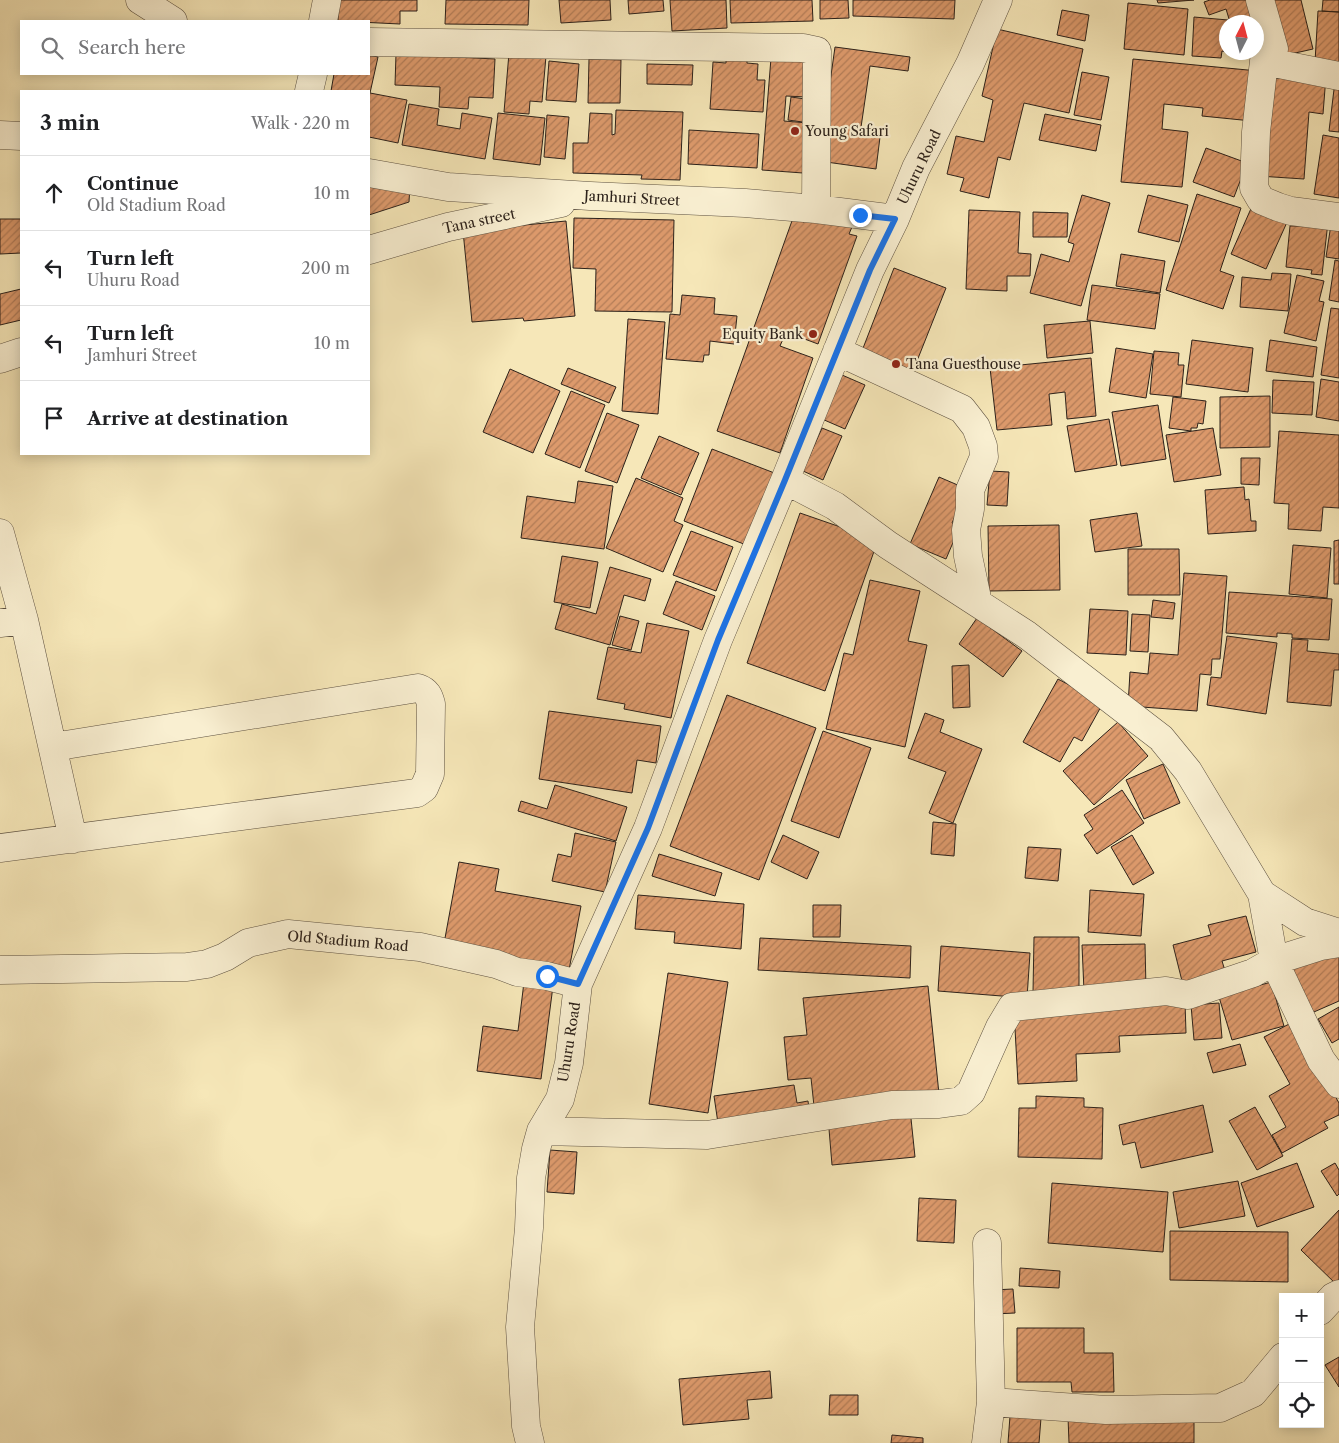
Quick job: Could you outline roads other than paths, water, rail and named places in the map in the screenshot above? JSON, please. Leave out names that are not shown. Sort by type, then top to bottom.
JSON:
[{"type":"street","points":[[140,0],[171,20]]},
{"type":"street","points":[[323,20],[327,0]]},
{"type":"street","name":"Uhuru Road","points":[[530,1443],[526,1426],[520,1327],[529,1228],[531,1178],[541,1131],[560,1099],[569,1063],[578,984],[648,828],[718,640],[870,270],[895,219],[916,168],[970,64],[998,0]]},
{"type":"street","points":[[1260,0],[1274,49],[1271,56],[1264,61],[1256,132],[1254,188],[1261,200],[1278,207],[1291,211],[1339,217]]},
{"type":"street","points":[[370,42],[803,48],[817,50],[816,209]]},
{"type":"street","points":[[1264,61],[1339,76]]},
{"type":"street","points":[[309,90],[313,75]]},
{"type":"street","points":[[0,135],[20,136]]},
{"type":"street","name":"Jamhuri Street","points":[[370,173],[448,187],[590,196],[744,202],[895,219]]},
{"type":"street","points":[[448,187],[448,227]]},
{"type":"street","name":"Tana street","points":[[370,250],[448,227],[590,196]]},
{"type":"street","points":[[838,351],[962,409],[976,427],[983,446],[984,457],[970,490],[970,509],[966,530],[968,556],[978,603]]},
{"type":"street","points":[[0,359],[20,352]]},
{"type":"street","points":[[785,480],[835,506],[888,545],[1026,635],[1160,738],[1188,771],[1262,894],[1274,961],[1321,1060],[1339,1084]]},
{"type":"street","points":[[0,533],[12,621],[53,747],[73,839]]},
{"type":"street","points":[[0,848],[417,793],[424,788],[430,774],[431,704],[428,694],[418,688],[53,747]]},
{"type":"street","points":[[1262,894],[1305,922],[1339,933]]},
{"type":"street","name":"Old Stadium Road","points":[[0,970],[187,967],[207,964],[225,957],[248,943],[288,934],[420,947],[496,964],[517,972],[547,976],[578,984]]},
{"type":"street","points":[[541,1131],[707,1135],[892,1105],[940,1104],[961,1101],[972,1092],[1000,1027],[1012,1006],[1166,991],[1188,995],[1253,973],[1274,961],[1321,946],[1339,943]]},
{"type":"street","points":[[986,1443],[991,1402],[987,1243]]},
{"type":"street","points":[[1324,1307],[1339,1294]]},
{"type":"street","points":[[991,1402],[1106,1410],[1220,1408],[1253,1393],[1279,1362]]},
{"type":"place","name":"Young Safari","points":[[795,131]]},
{"type":"place","name":"Equity Bank","points":[[813,334]]},
{"type":"place","name":"Tana Guesthouse","points":[[896,364]]}]
